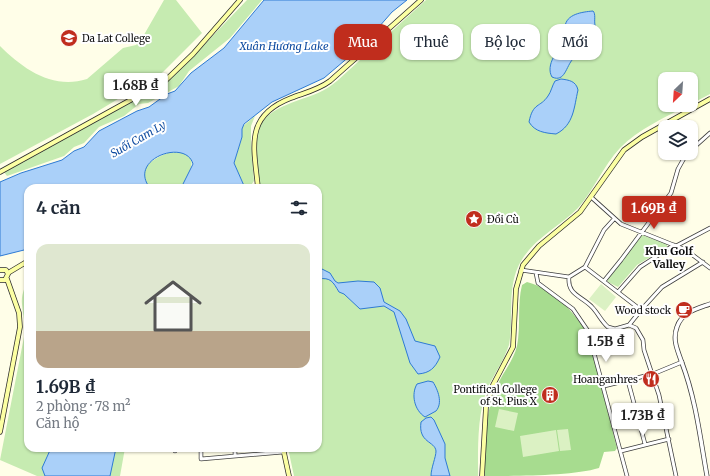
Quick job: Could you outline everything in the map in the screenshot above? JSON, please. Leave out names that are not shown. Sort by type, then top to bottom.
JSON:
[{"type":"main road","points":[[0,172],[165,81],[193,54],[240,0]]},
{"type":"main road","points":[[258,184],[255,133],[261,118],[282,102],[318,89],[330,81],[421,0]]},
{"type":"main road","points":[[482,476],[486,406],[493,385],[513,347],[516,289],[521,270],[531,254],[575,216],[591,197],[620,153],[629,145],[710,99]]},
{"type":"main road","points":[[8,273],[24,264]]},
{"type":"main road","points":[[0,270],[4,270],[8,273]]},
{"type":"main road","points":[[0,432],[20,327],[19,313],[7,279],[8,273]]},
{"type":"main road","points":[[0,280],[7,279]]},
{"type":"main road","points":[[284,452],[290,476]]},
{"type":"street","points":[[698,144],[710,133]]},
{"type":"street","points":[[604,281],[671,193],[678,170],[683,160]]},
{"type":"street","points":[[591,197],[621,224],[694,255],[710,268]]},
{"type":"street","points":[[521,270],[569,276],[585,267],[604,230],[614,219]]},
{"type":"street","points":[[618,292],[640,267],[675,246],[710,228]]},
{"type":"street","points":[[569,276],[570,290],[593,308],[608,327],[615,329],[629,325],[662,287],[703,262]]},
{"type":"street","points":[[585,267],[641,310]]},
{"type":"street","points":[[536,273],[538,283],[564,301],[585,324],[591,337],[627,476]]},
{"type":"street","points":[[707,476],[696,405],[675,339],[679,321],[692,310],[710,304]]},
{"type":"street","points":[[629,325],[636,328],[640,333],[644,350],[653,374],[669,439],[676,476]]},
{"type":"street","points":[[604,386],[653,374],[682,362]]},
{"type":"street","points":[[628,381],[645,444]]},
{"type":"street","points":[[621,451],[669,439]]},
{"type":"street","points":[[201,452],[201,459],[264,452]]},
{"type":"green space","points":[[164,0],[176,0],[202,33],[163,72],[93,114],[0,164],[0,46],[19,62],[39,75],[62,82],[74,82],[87,79],[123,48],[136,45],[141,40]]},
{"type":"green space","points":[[247,0],[262,0],[230,38],[189,71],[179,86],[148,103],[139,104],[124,116],[99,127],[84,143],[74,147],[64,156],[7,176],[4,172],[168,79],[181,69]]},
{"type":"green space","points":[[426,0],[710,0],[710,94],[698,100],[698,72],[658,72],[658,112],[676,112],[658,120],[627,141],[603,170],[589,194],[578,208],[537,242],[523,258],[518,267],[513,286],[509,345],[484,397],[479,431],[478,476],[294,476],[289,452],[322,452],[322,184],[260,184],[257,139],[261,124],[274,111],[328,88],[360,60],[392,60],[392,31]]},
{"type":"green space","points":[[255,116],[251,126],[254,181],[252,184],[243,184],[234,163],[241,141],[242,127]]},
{"type":"green space","points":[[170,152],[187,154],[191,158],[192,162],[191,168],[183,184],[148,184],[144,175],[145,170],[152,161]]},
{"type":"green space","points":[[642,235],[667,244],[667,247],[637,265],[618,287],[608,282],[607,279]]},
{"type":"green space","points":[[527,282],[546,290],[562,302],[577,318],[588,335],[617,448],[615,451],[604,452],[599,468],[575,473],[528,476],[485,476],[486,431],[489,409],[496,388],[513,357],[517,346],[522,285]]},
{"type":"green space","points":[[601,284],[616,297],[605,311],[589,299]]},
{"type":"green space","points":[[24,291],[24,316],[22,301]]},
{"type":"green space","points":[[24,337],[24,452],[124,452],[120,476],[37,476],[0,460]]},
{"type":"green space","points":[[499,409],[518,413],[514,431],[495,427]]},
{"type":"green space","points":[[568,429],[571,450],[560,451],[557,430]]},
{"type":"green space","points":[[556,430],[559,451],[547,453],[544,432]]},
{"type":"green space","points":[[544,432],[547,453],[523,457],[520,436]]},
{"type":"water","name":"Xuân Hương Lake","points":[[264,0],[407,0],[392,12],[382,24],[334,24],[334,60],[345,60],[324,78],[272,102],[244,124],[242,129],[242,137],[234,163],[243,184],[183,184],[193,164],[188,156],[180,153],[170,153],[160,155],[146,168],[145,178],[148,184],[24,184],[24,250],[0,256],[0,182],[21,173],[62,160],[74,151],[84,147],[99,131],[137,111],[149,107],[167,94],[175,91],[191,73],[224,48]]},
{"type":"water","points":[[584,12],[594,12],[595,24],[566,24],[571,16]]},
{"type":"water","points":[[552,60],[572,60],[563,76],[560,78],[552,77],[550,72]]},
{"type":"water","points":[[561,79],[574,83],[578,90],[570,121],[556,134],[534,128],[529,122],[533,111],[548,96],[555,81]]},
{"type":"water","points":[[322,269],[330,273],[338,283],[358,281],[374,282],[380,288],[384,302],[400,311],[406,319],[415,341],[435,346],[440,357],[434,367],[429,371],[418,374],[410,363],[394,312],[384,306],[360,309],[344,294],[339,292],[331,281],[322,279]]},
{"type":"water","points":[[428,381],[433,382],[435,385],[439,396],[439,404],[436,411],[425,417],[416,406],[414,392],[417,384]]},
{"type":"water","points":[[431,417],[434,420],[445,444],[445,458],[450,476],[431,476],[436,451],[433,445],[424,438],[421,429],[421,422],[426,418]]},
{"type":"water","points":[[49,452],[115,452],[110,476],[45,476],[42,468]]},
{"type":"place","name":"Da Lat College","points":[[69,38]]},
{"type":"place","name":"Đồi Cù","points":[[474,219]]},
{"type":"place","name":"Wood stock","points":[[684,310]]},
{"type":"place","name":"Hoanganhres","points":[[651,379]]},
{"type":"place","name":"Pontifical College of St. Pius X","points":[[550,395]]},
{"type":"district","name":"Khu Golf Valley","points":[[669,257]]},
{"type":"water label","name":"Suối Cam Ly","points":[[138,139]]}]
